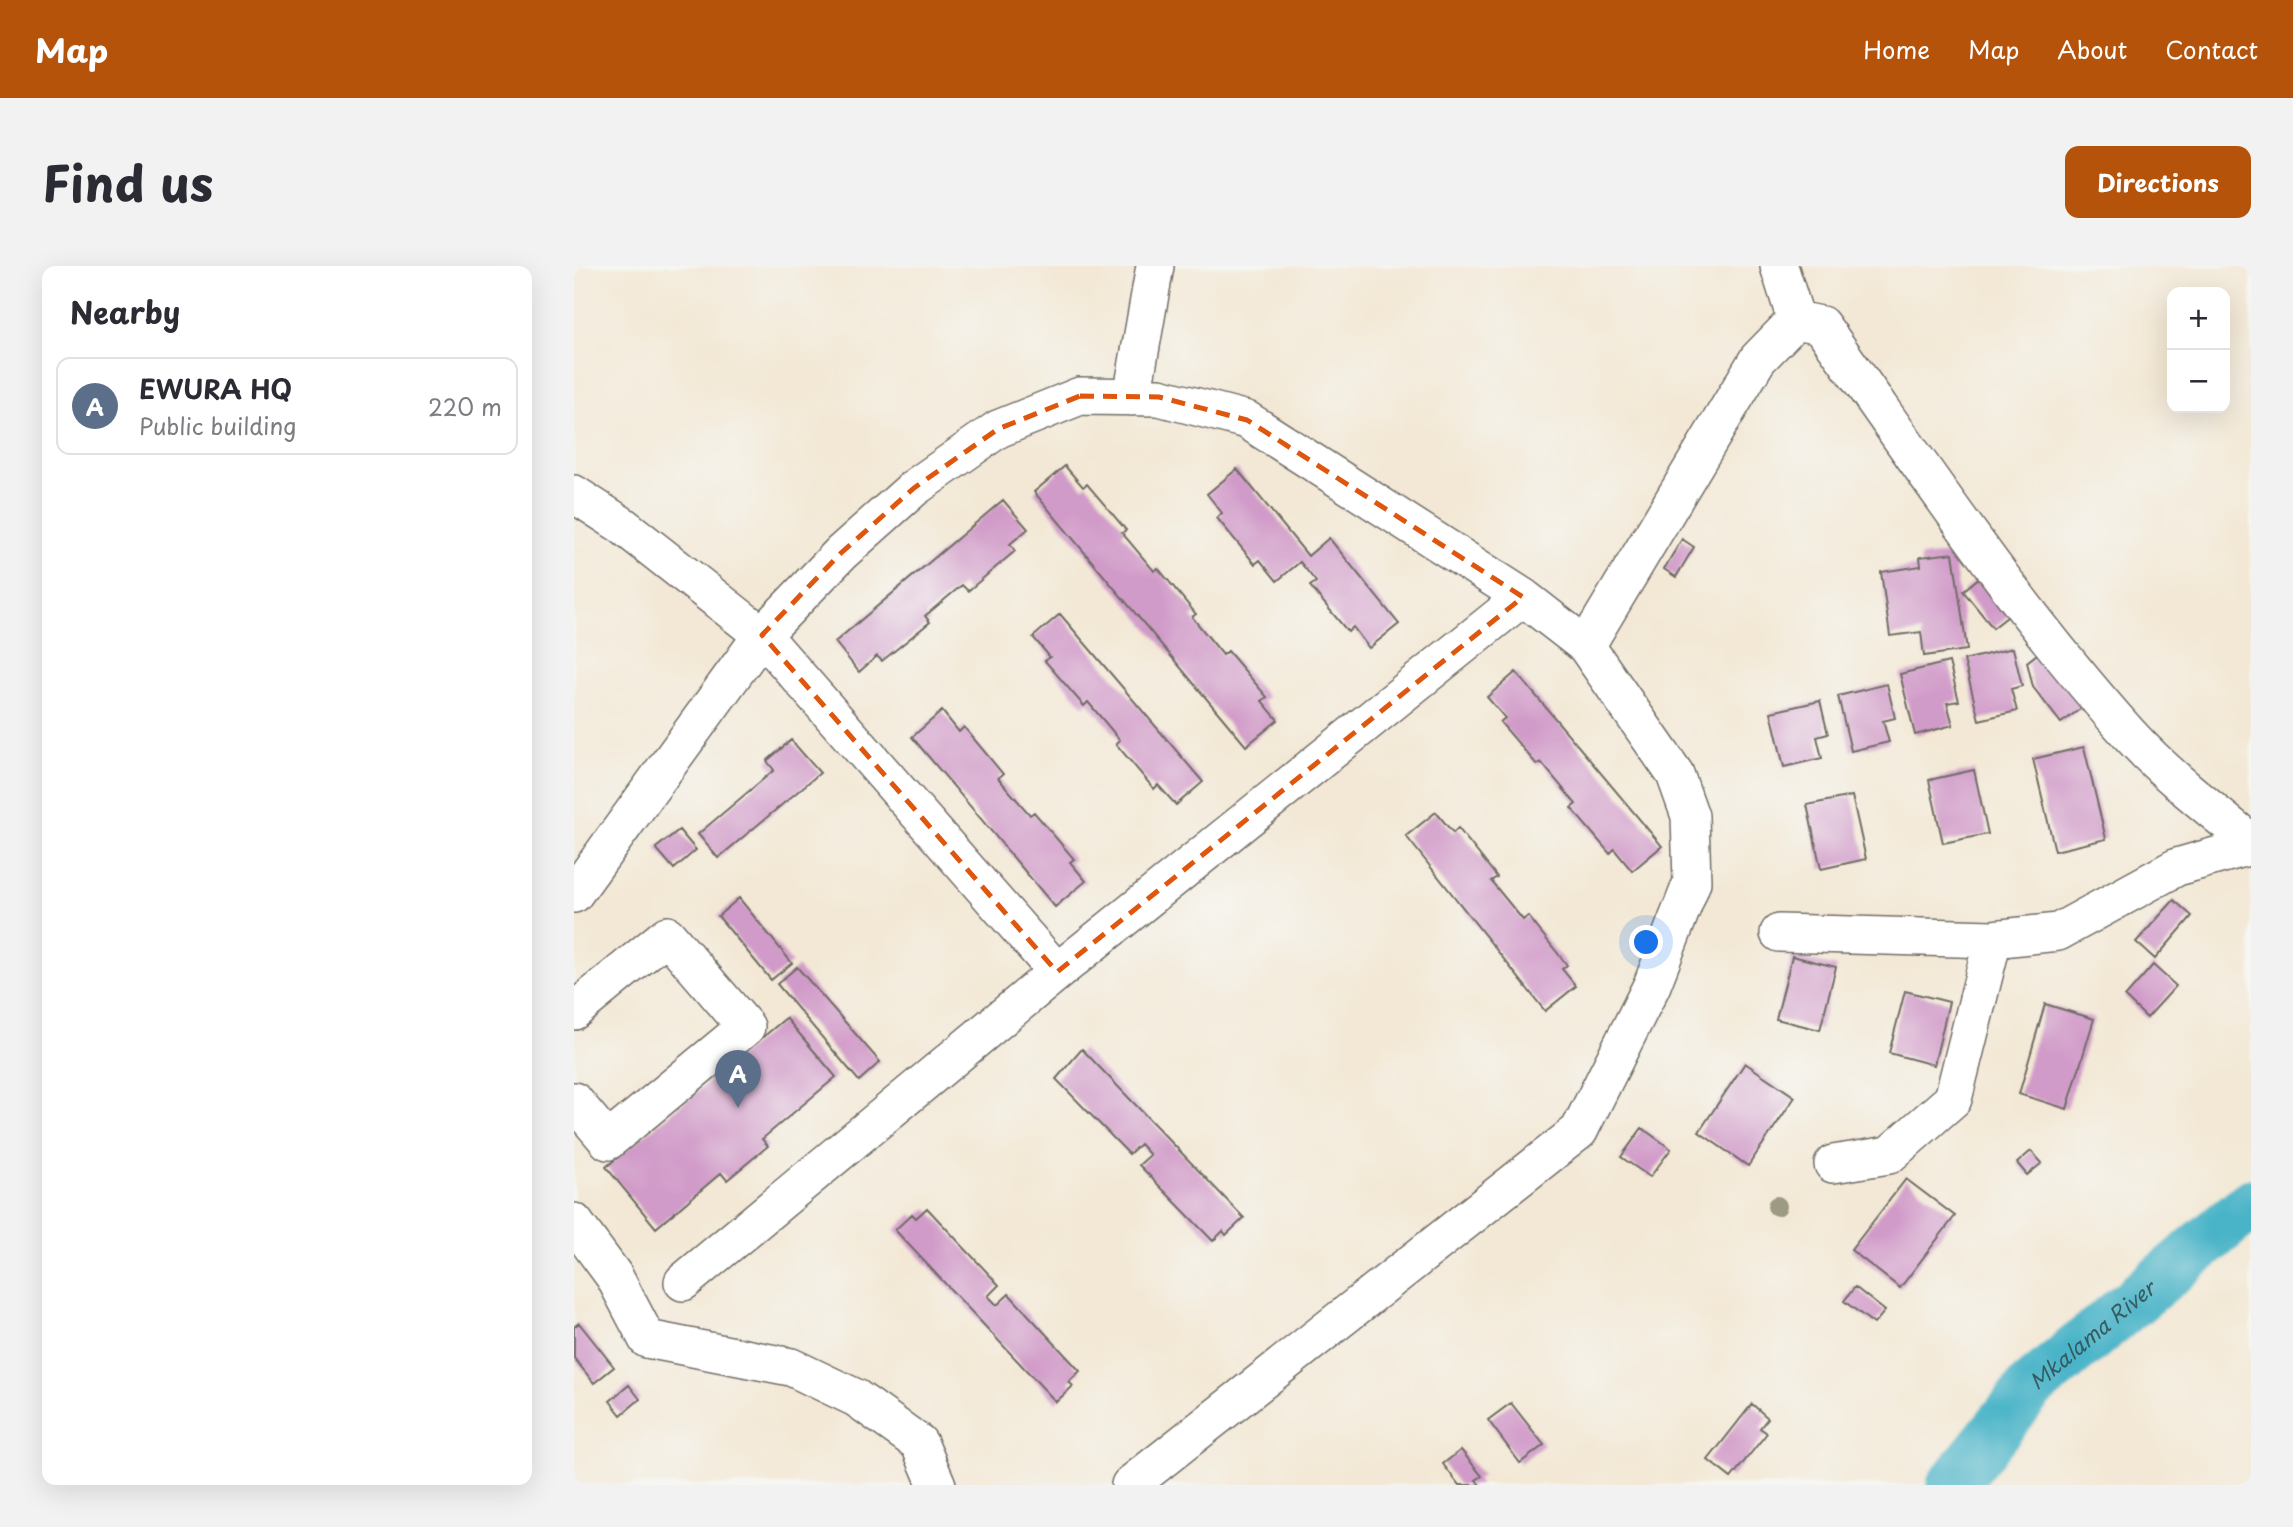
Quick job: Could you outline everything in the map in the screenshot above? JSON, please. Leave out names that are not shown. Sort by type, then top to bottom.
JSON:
[{"type":"street","points":[[1132,397],[1155,266]]},
{"type":"street","points":[[1779,266],[1796,320]]},
{"type":"street","points":[[1586,646],[1758,359],[1796,320]]},
{"type":"street","points":[[1796,320],[1821,325],[2040,630],[2130,735],[2251,844]]},
{"type":"street","points":[[574,894],[762,635],[841,553],[914,488],[998,429],[1080,396],[1159,397],[1247,420],[1523,597],[1586,646],[1675,774],[1690,816],[1692,881],[1652,985],[1580,1131],[1130,1485]]},
{"type":"street","points":[[574,494],[622,525],[762,635],[1057,972]]},
{"type":"street","points":[[683,1282],[1057,972],[1523,597]]},
{"type":"street","points":[[1779,933],[1993,939],[2058,932],[2177,866],[2251,844]]},
{"type":"street","points":[[574,1011],[667,935],[746,1027],[608,1141],[574,1101]]},
{"type":"street","points":[[1833,1164],[1889,1154],[1953,1099],[1993,939]]},
{"type":"street","points":[[574,1222],[614,1276],[648,1339],[791,1367],[856,1398],[919,1443],[937,1485]]},
{"type":"highlighted area","points":[[1080,396],[1159,397],[1247,420],[1523,597],[1057,972],[762,635],[841,553],[914,488],[998,429]]},
{"type":"building","points":[[1065,466],[1083,487],[1087,484],[1126,530],[1122,533],[1154,571],[1158,568],[1196,614],[1192,617],[1223,655],[1228,651],[1267,697],[1262,701],[1278,720],[1246,746],[1034,492]]},
{"type":"building","points":[[1237,469],[1308,556],[1329,538],[1399,624],[1369,648],[1353,627],[1348,632],[1310,586],[1316,582],[1300,562],[1277,581],[1260,560],[1255,564],[1217,518],[1222,513],[1207,494]]},
{"type":"building","points":[[1003,500],[1028,529],[1010,544],[1015,551],[968,591],[962,585],[925,616],[930,622],[882,661],[877,656],[859,672],[835,642]]},
{"type":"building","points":[[1682,539],[1694,547],[1676,577],[1664,569]]},
{"type":"building","points":[[1953,553],[1967,650],[1924,656],[1921,632],[1890,636],[1881,572],[1921,566],[1920,557]]},
{"type":"building","points":[[1986,572],[2017,609],[1993,628],[1963,591]]},
{"type":"building","points":[[1060,614],[1203,782],[1176,805],[1158,785],[1154,789],[1116,744],[1120,740],[1088,702],[1084,706],[1045,661],[1050,657],[1033,637]]},
{"type":"building","points":[[2013,648],[2022,686],[2011,689],[2017,711],[1979,720],[1964,660]]},
{"type":"building","points":[[2041,651],[2084,706],[2061,723],[2033,687],[2027,662]]},
{"type":"building","points":[[1949,662],[1959,701],[1947,703],[1953,725],[1915,735],[1900,674]]},
{"type":"building","points":[[1516,672],[1662,846],[1632,871],[1614,849],[1610,854],[1571,808],[1576,804],[1541,762],[1537,765],[1500,722],[1505,718],[1487,697]]},
{"type":"building","points":[[1887,684],[1895,718],[1883,721],[1889,742],[1851,751],[1838,696]]},
{"type":"building","points":[[1820,701],[1828,734],[1817,737],[1822,758],[1784,767],[1771,712]]},
{"type":"building","points":[[942,711],[959,732],[964,727],[1003,774],[998,778],[1030,815],[1034,812],[1074,859],[1070,862],[1086,881],[1055,907],[912,737]]},
{"type":"building","points":[[791,740],[820,773],[718,858],[698,834],[774,770],[767,761]]},
{"type":"building","points":[[2084,747],[2106,839],[2055,851],[2033,759]]},
{"type":"building","points":[[1974,770],[1988,834],[1943,843],[1929,780]]},
{"type":"building","points":[[1852,796],[1866,859],[1821,869],[1807,805]]},
{"type":"building","points":[[1436,812],[1453,833],[1458,828],[1497,877],[1491,881],[1523,920],[1528,916],[1567,965],[1562,969],[1576,986],[1545,1011],[1406,836]]},
{"type":"building","points":[[679,830],[696,850],[674,869],[656,848]]},
{"type":"building","points":[[739,898],[792,963],[771,980],[718,916]]},
{"type":"building","points":[[2174,900],[2192,916],[2155,959],[2136,942]]},
{"type":"building","points":[[1792,956],[1836,967],[1820,1030],[1776,1019]]},
{"type":"building","points":[[2153,965],[2176,986],[2147,1018],[2125,997]]},
{"type":"building","points":[[797,967],[880,1062],[859,1081],[777,984]]},
{"type":"building","points":[[1905,991],[1949,1002],[1934,1065],[1889,1053]]},
{"type":"building","points":[[2045,1004],[2094,1019],[2067,1109],[2019,1094]]},
{"type":"building","points":[[786,1018],[836,1077],[762,1139],[768,1146],[727,1180],[721,1173],[656,1228],[606,1167]]},
{"type":"building","points":[[1082,1049],[1244,1218],[1226,1235],[1223,1231],[1213,1241],[1139,1165],[1150,1155],[1140,1144],[1129,1154],[1056,1079]]},
{"type":"building","points":[[1745,1063],[1795,1097],[1748,1166],[1699,1132]]},
{"type":"building","points":[[1642,1128],[1671,1149],[1650,1177],[1621,1157]]},
{"type":"building","points":[[2031,1151],[2042,1163],[2027,1175],[2017,1163]]},
{"type":"building","points":[[1906,1179],[1955,1216],[1900,1288],[1851,1250]]},
{"type":"building","points":[[927,1208],[999,1285],[988,1296],[997,1305],[1009,1294],[1080,1371],[1069,1382],[1073,1386],[1056,1402],[895,1230],[912,1214],[916,1218]]},
{"type":"building","points":[[1855,1287],[1885,1311],[1874,1324],[1844,1301]]},
{"type":"building","points":[[579,1323],[614,1367],[594,1383],[574,1358],[574,1327]]},
{"type":"building","points":[[629,1385],[640,1399],[621,1415],[610,1401]]},
{"type":"building","points":[[1511,1403],[1544,1445],[1520,1463],[1488,1420]]},
{"type":"building","points":[[1752,1404],[1768,1418],[1760,1428],[1767,1433],[1731,1478],[1708,1460]]},
{"type":"building","points":[[1461,1450],[1482,1476],[1476,1480],[1480,1485],[1459,1485],[1443,1464]]},
{"type":"waterway","name":"Mkalama River","points":[[1952,1485],[2031,1387],[2251,1204]]},
{"type":"place","name":"EWURA HQ","points":[[738,1108]]}]
